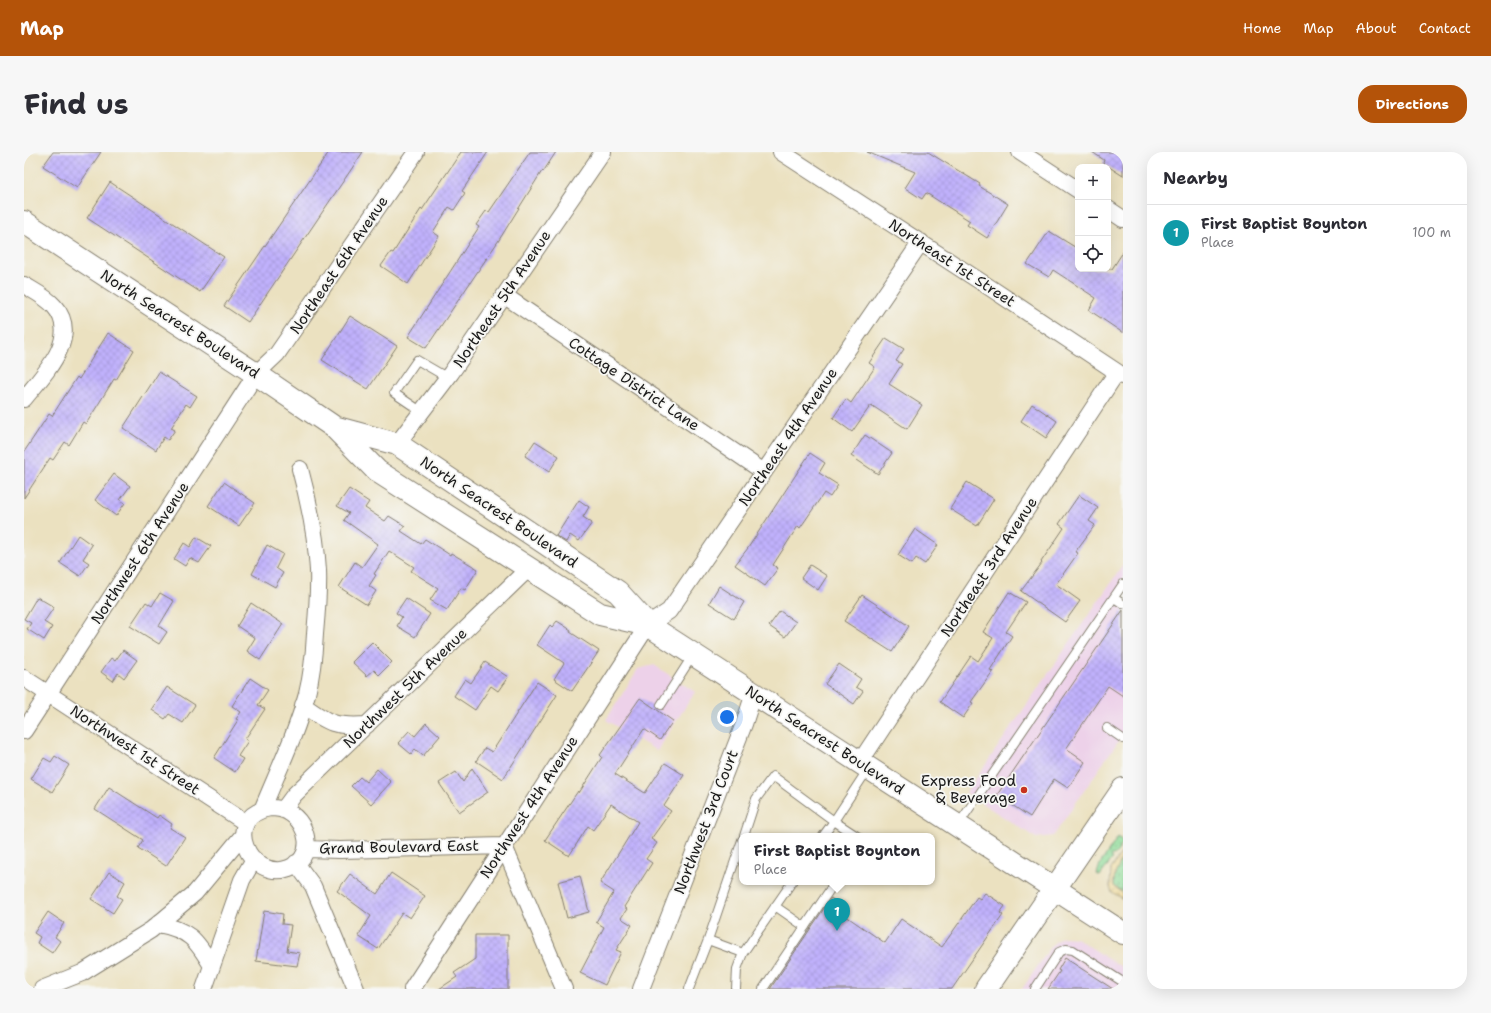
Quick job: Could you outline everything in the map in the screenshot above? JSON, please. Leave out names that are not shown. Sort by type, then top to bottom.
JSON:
[{"type":"street","name":"Northeast 6th Avenue","points":[[256,374],[277,354],[416,152]]},
{"type":"street","name":"Northeast 5th Avenue","points":[[397,444],[448,378],[603,152]]},
{"type":"street","name":"Northeast 1st Street","points":[[780,152],[921,242],[1120,374]]},
{"type":"street","points":[[1020,152],[1075,188]]},
{"type":"street","points":[[1111,211],[1123,219]]},
{"type":"street","name":"North Seacrest Boulevard","points":[[24,222],[334,427],[377,470],[600,614],[648,625]]},
{"type":"street","name":"Northeast 4th Avenue","points":[[648,625],[669,611],[921,242]]},
{"type":"street","points":[[24,285],[54,305],[60,314],[64,325],[64,336],[61,349],[24,399]]},
{"type":"street","name":"Cottage District Lane","points":[[505,296],[764,472]]},
{"type":"street","name":"Northwest 6th Avenue","points":[[24,731],[256,374]]},
{"type":"street","name":"Northeast 3rd Avenue","points":[[864,765],[1120,374]]},
{"type":"street","name":"North Seacrest Boulevard","points":[[334,427],[397,444],[618,592],[648,625],[1123,933]]},
{"type":"street","points":[[262,810],[290,745],[303,705],[313,663],[318,600],[318,577],[315,539],[300,469]]},
{"type":"street","name":"Northwest 5th Avenue","points":[[283,810],[294,795],[529,568]]},
{"type":"street","name":"Northwest 4th Avenue","points":[[412,989],[648,625]]},
{"type":"street","name":"Northwest 1st Street","points":[[24,678],[244,829]]},
{"type":"street","name":"Northwest 3rd Court","points":[[641,989],[744,724],[754,693]]},
{"type":"street","points":[[303,705],[334,725],[367,725]]},
{"type":"street","points":[[986,989],[1123,789]]},
{"type":"street","points":[[42,989],[82,973],[104,961],[151,930],[195,892],[244,829],[252,815],[270,808],[283,810],[295,816],[304,828],[307,840],[304,855],[299,861],[289,868],[271,869],[262,866],[250,856],[244,845],[244,829]]},
{"type":"street","points":[[504,846],[564,989]]},
{"type":"street","name":"Grand Boulevard East","points":[[306,849],[340,850],[504,846]]},
{"type":"street","points":[[204,989],[242,880],[254,859]]},
{"type":"street","points":[[296,863],[313,886],[356,989]]},
{"type":"street","points":[[158,924],[175,927],[190,936],[201,948],[212,966]]},
{"type":"lane","points":[[422,412],[394,393],[417,360],[448,378]]},
{"type":"lane","points":[[957,826],[1123,584]]},
{"type":"lane","points":[[1114,598],[1123,604]]},
{"type":"lane","points":[[661,705],[694,654]]},
{"type":"lane","points":[[1106,728],[1123,739]]},
{"type":"lane","points":[[825,833],[834,820],[864,765]]},
{"type":"lane","points":[[745,833],[756,799],[773,776],[853,833]]},
{"type":"lane","points":[[689,989],[708,940],[739,849]]},
{"type":"lane","points":[[736,989],[737,969],[743,953],[790,885]]},
{"type":"lane","points":[[763,989],[834,885]]},
{"type":"lane","points":[[775,906],[805,927]]},
{"type":"lane","points":[[708,940],[743,953]]},
{"type":"lane","points":[[1035,989],[1059,952],[1066,949],[1073,950],[1123,982]]},
{"type":"shaded area","points":[[1123,565],[1123,734],[1053,836],[1036,838],[966,793]]},
{"type":"shaded area","points":[[654,665],[695,692],[657,751],[606,720],[638,669]]},
{"type":"shaded area","points":[[1060,938],[1076,938],[1123,968],[1123,989],[1022,989],[1052,945]]},
{"type":"green space","points":[[1118,837],[1123,843],[1115,855],[1113,854],[1111,857],[1113,858],[1100,876],[1097,874],[1100,864]]},
{"type":"green space","points":[[1123,859],[1123,866],[1121,869],[1123,869],[1123,893],[1114,886],[1114,878]]},
{"type":"sand","points":[[1123,851],[1123,856],[1116,872],[1114,886],[1123,893],[1123,899],[1112,892],[1110,887],[1111,869]]},
{"type":"building","points":[[53,152],[101,152],[77,188],[43,166]]},
{"type":"building","points":[[329,152],[363,152],[248,322],[224,306]]},
{"type":"building","points":[[461,152],[488,152],[462,191],[465,193],[454,210],[449,207],[433,232],[439,236],[408,284],[381,266],[391,252],[393,253],[421,209],[422,210]]},
{"type":"building","points":[[530,152],[556,152],[426,348],[408,337],[479,227],[476,225],[486,211],[489,212]]},
{"type":"building","points":[[867,152],[928,152],[980,184],[979,186],[1008,204],[987,238],[967,225],[970,221],[926,193],[922,199],[905,188],[915,172]]},
{"type":"building","points":[[1092,152],[1123,152],[1123,176],[1111,168],[1111,164],[1103,163],[1104,160]]},
{"type":"building","points":[[110,182],[224,257],[200,292],[87,218]]},
{"type":"building","points":[[1049,231],[1075,247],[1075,272],[1111,272],[1111,269],[1123,252],[1123,333],[1089,310],[1096,298],[1053,270],[1049,277],[1027,264]]},
{"type":"building","points":[[350,316],[397,346],[368,389],[322,360]]},
{"type":"building","points":[[108,333],[134,350],[116,380],[114,379],[86,424],[83,422],[69,445],[65,442],[53,460],[50,458],[24,498],[24,452],[49,414],[52,416],[77,377],[79,379]]},
{"type":"building","points":[[886,338],[904,349],[896,361],[902,364],[889,384],[922,405],[907,429],[871,405],[852,432],[833,418],[846,399],[851,403],[875,367],[869,363]]},
{"type":"building","points":[[159,372],[197,396],[190,407],[186,404],[171,428],[175,430],[168,440],[164,437],[156,450],[123,428]]},
{"type":"building","points":[[1032,404],[1057,421],[1046,438],[1021,421]]},
{"type":"building","points":[[865,435],[892,453],[878,474],[851,456]]},
{"type":"building","points":[[535,441],[559,456],[549,472],[525,456]]},
{"type":"building","points":[[810,453],[825,463],[819,473],[838,485],[830,497],[824,493],[800,528],[798,526],[773,565],[778,568],[765,586],[735,565],[748,548]]},
{"type":"building","points":[[114,474],[130,486],[120,500],[125,503],[116,516],[95,500]]},
{"type":"building","points":[[224,482],[255,503],[239,526],[208,506]]},
{"type":"building","points":[[967,482],[994,499],[977,526],[950,509]]},
{"type":"building","points":[[349,489],[369,502],[365,508],[385,521],[389,516],[405,526],[401,531],[421,544],[425,539],[450,555],[451,553],[478,569],[465,590],[461,588],[447,610],[430,600],[438,588],[411,571],[414,567],[389,551],[374,574],[376,575],[369,586],[376,591],[367,605],[339,587],[355,562],[362,567],[378,544],[344,520],[349,513],[337,506]]},
{"type":"building","points":[[1079,495],[1098,508],[1089,521],[1095,525],[1075,552],[1078,553],[1056,584],[1080,601],[1065,622],[1021,591],[1042,563],[1041,562],[1064,528],[1059,524]]},
{"type":"building","points":[[579,500],[589,507],[583,517],[592,523],[579,541],[570,535],[566,542],[556,536]]},
{"type":"building","points":[[915,529],[938,545],[925,564],[916,558],[912,564],[898,555]]},
{"type":"building","points":[[78,535],[92,545],[83,559],[89,563],[80,576],[60,563]]},
{"type":"building","points":[[196,537],[211,546],[199,563],[190,558],[185,566],[174,559],[184,543],[190,547]]},
{"type":"building","points":[[267,545],[283,554],[276,568],[283,573],[275,587],[252,574]]},
{"type":"building","points":[[810,565],[827,576],[818,590],[801,578]]},
{"type":"building","points":[[719,586],[744,602],[734,619],[709,603]]},
{"type":"building","points":[[1009,592],[1026,602],[1006,632],[1012,636],[990,670],[993,671],[971,702],[973,703],[963,718],[940,702],[971,656],[978,661],[993,638],[983,632]]},
{"type":"building","points":[[160,593],[174,601],[159,626],[167,632],[159,644],[130,626],[146,602],[152,606]]},
{"type":"building","points":[[862,595],[909,626],[892,652],[844,621]]},
{"type":"building","points":[[37,597],[54,607],[44,622],[52,627],[44,640],[27,629],[31,623],[24,619]]},
{"type":"building","points":[[406,598],[430,614],[415,637],[397,626],[402,617],[396,613]]},
{"type":"building","points":[[251,603],[283,624],[260,660],[247,651],[255,638],[237,626]]},
{"type":"building","points":[[1123,610],[1123,696],[1108,686],[1066,749],[1085,762],[1068,788],[1054,779],[1030,817],[997,795]]},
{"type":"building","points":[[780,611],[796,622],[785,637],[769,626]]},
{"type":"building","points":[[557,621],[571,630],[570,632],[599,651],[572,691],[554,679],[564,663],[537,645],[550,625],[552,627]]},
{"type":"building","points":[[372,642],[392,662],[379,675],[374,670],[367,676],[352,662]]},
{"type":"building","points":[[123,650],[137,660],[124,678],[118,673],[113,681],[101,672],[111,658],[115,661]]},
{"type":"building","points":[[485,662],[508,677],[498,691],[491,686],[475,710],[454,696],[465,679],[471,683]]},
{"type":"building","points":[[839,664],[861,679],[856,687],[863,691],[854,704],[825,684]]},
{"type":"building","points":[[250,678],[268,690],[258,705],[265,709],[245,739],[248,741],[238,756],[243,759],[235,772],[214,758],[238,720],[236,719],[241,712],[232,706]]},
{"type":"building","points":[[537,682],[557,695],[503,779],[476,761],[485,748],[492,752]]},
{"type":"building","points":[[167,687],[195,705],[183,723],[169,714],[165,719],[152,710]]},
{"type":"building","points":[[640,698],[673,721],[660,740],[644,729],[615,774],[645,793],[665,763],[684,775],[664,806],[671,811],[651,839],[657,843],[646,859],[652,863],[624,907],[627,909],[621,918],[632,925],[616,950],[621,952],[605,985],[580,973],[604,927],[596,922],[614,892],[600,883],[638,822],[611,804],[593,830],[588,826],[569,856],[545,840],[578,791],[579,793],[602,757],[600,755]]},
{"type":"building","points":[[426,723],[440,736],[423,756],[415,749],[411,754],[398,743],[409,731],[415,736]]},
{"type":"building","points":[[55,756],[69,765],[52,792],[31,779],[44,758],[51,762]]},
{"type":"building","points":[[472,768],[488,792],[459,812],[439,783],[456,772],[463,782]]},
{"type":"building","points":[[377,769],[391,782],[371,804],[351,786],[360,777],[366,782]]},
{"type":"building","points":[[109,787],[157,818],[159,815],[172,824],[170,828],[185,837],[166,866],[138,848],[143,840],[95,809]]},
{"type":"building","points":[[109,872],[125,882],[117,896],[122,899],[113,913],[91,899]]},
{"type":"building","points":[[391,873],[425,896],[410,918],[402,913],[378,949],[358,936],[371,916],[337,891],[350,874],[377,894]]},
{"type":"building","points":[[580,876],[589,912],[567,918],[558,882]]},
{"type":"building","points":[[985,893],[1005,906],[1000,913],[1003,915],[952,989],[770,989],[831,898],[846,909],[843,914],[885,943],[901,919],[942,947],[977,897],[980,899]]},
{"type":"building","points":[[264,911],[283,914],[282,924],[291,925],[287,951],[300,953],[297,966],[256,961]]},
{"type":"building","points":[[48,912],[64,923],[55,937],[60,941],[52,953],[37,943],[40,937],[34,933]]},
{"type":"building","points":[[475,935],[508,935],[508,989],[439,989],[457,977],[454,973],[475,959]]},
{"type":"building","points":[[1065,958],[1113,989],[1048,989],[1060,971],[1058,970]]},
{"type":"place","name":"Express Food & Beverage","points":[[1024,790]]},
{"type":"place","name":"First Baptist Boynton","points":[[837,931]]}]
